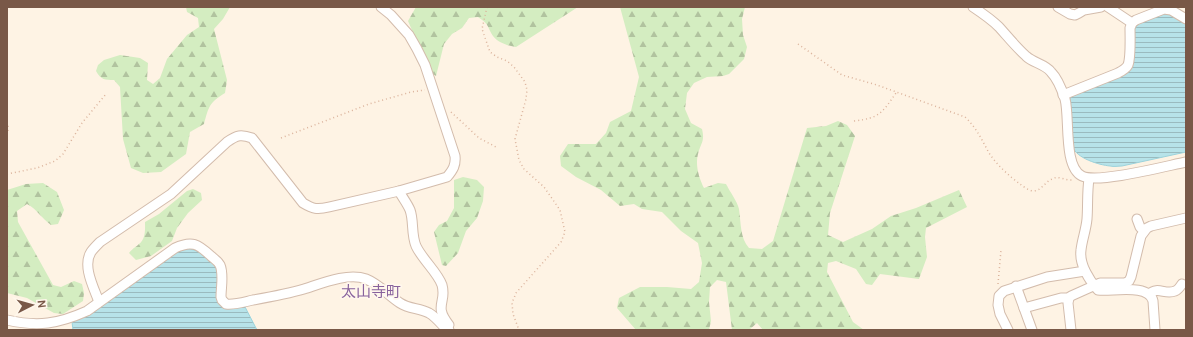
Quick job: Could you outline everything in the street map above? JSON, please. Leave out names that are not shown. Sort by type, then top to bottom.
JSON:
[{"type":"street","points":[[99,302],[89,271],[88,261],[90,252],[100,242],[171,194],[235,137],[243,135],[252,138],[303,203],[312,208],[320,209],[399,191],[447,177],[456,164],[455,156],[425,65],[409,35],[391,14],[381,7]]},
{"type":"street","points":[[972,7],[985,15],[998,27],[1027,58],[1045,66],[1051,71],[1064,95],[1070,156],[1078,174],[1086,178],[1098,179],[1138,173],[1186,162]]},
{"type":"street","points":[[1058,7],[1070,14],[1075,15],[1084,10],[1108,7],[1132,23]]},
{"type":"street","points":[[1064,95],[1118,73],[1128,65],[1130,28],[1132,23],[1136,20],[1164,9],[1171,10],[1186,19]]},
{"type":"street","points":[[1086,178],[1087,220],[1081,251],[1085,271],[1098,290],[1129,290],[1141,291],[1149,294],[1153,301],[1155,330]]},
{"type":"street","points":[[399,191],[410,210],[415,245],[441,284],[443,297],[440,307],[441,313],[452,330]]},
{"type":"street","points":[[1024,308],[1061,298],[1069,298],[1094,286],[1107,282],[1125,283],[1129,281],[1141,236],[1144,231],[1151,226],[1186,218]]},
{"type":"street","points":[[1137,219],[1140,227],[1144,231]]},
{"type":"street","points":[[7,320],[35,325],[48,324],[75,316],[87,311],[175,248],[183,244],[195,244],[202,247],[220,265],[221,297],[226,304],[240,303],[285,294],[333,280],[357,277],[373,282],[401,304],[409,308],[428,313],[437,319],[446,330],[449,330]]},
{"type":"street","points":[[1008,330],[998,305],[999,296],[1004,290],[1047,277],[1085,271]]},
{"type":"street","points":[[1149,294],[1153,290],[1173,292],[1182,284]]},
{"type":"street","points":[[1016,286],[1032,330]]},
{"type":"street","points":[[1069,298],[1070,330]]},
{"type":"path","points":[[487,7],[482,29],[490,52],[507,61],[514,67],[525,82],[527,90],[515,139],[519,160],[524,169],[544,187],[560,210],[565,232],[561,242],[516,293],[512,304],[513,314],[519,330]]},
{"type":"path","points":[[798,44],[842,75],[876,85],[965,117],[971,122],[990,154],[1002,168],[1013,179],[1031,190],[1035,191],[1040,189],[1052,179],[1056,178],[1070,181],[1086,178]]},
{"type":"path","points":[[281,138],[369,104],[411,92],[425,90]]},
{"type":"path","points":[[854,121],[866,120],[880,114],[896,93]]},
{"type":"path","points":[[7,174],[37,168],[55,161],[63,154],[82,123],[106,94]]},
{"type":"path","points":[[451,112],[479,138],[496,147]]},
{"type":"path","points":[[7,122],[7,133]]},
{"type":"path","points":[[999,296],[997,294],[1001,250]]},
{"type":"green space","points":[[186,7],[230,7],[223,19],[214,29],[227,80],[225,93],[210,106],[204,124],[190,132],[186,154],[161,172],[143,173],[131,168],[123,139],[120,87],[114,80],[106,80],[102,78],[96,71],[98,65],[104,60],[120,55],[140,58],[148,63],[147,80],[153,84],[160,78],[167,59],[187,35],[199,27],[198,18],[187,12]]},
{"type":"green space","points":[[416,7],[578,7],[516,47],[498,41],[493,36],[486,24],[478,17],[469,18],[462,28],[452,34],[444,44],[436,76],[430,72],[408,21]]},
{"type":"green space","points":[[620,7],[745,7],[742,19],[743,35],[747,47],[744,59],[729,74],[707,77],[694,83],[687,93],[685,109],[691,123],[702,129],[703,133],[697,163],[702,184],[704,188],[718,183],[726,184],[738,206],[742,235],[749,248],[762,249],[773,241],[807,128],[826,126],[838,121],[847,125],[855,136],[830,213],[828,235],[843,242],[872,229],[891,216],[916,208],[959,190],[967,207],[926,228],[925,237],[927,257],[919,279],[880,274],[872,285],[866,284],[856,269],[836,261],[828,263],[827,272],[853,322],[864,330],[763,330],[757,323],[749,330],[732,330],[726,282],[717,280],[710,287],[709,302],[711,321],[709,330],[636,330],[617,308],[619,298],[640,287],[691,289],[699,282],[702,263],[698,243],[681,231],[662,212],[642,209],[634,204],[620,206],[601,190],[576,177],[561,166],[560,156],[568,144],[596,144],[606,133],[610,122],[631,111],[639,77]]},
{"type":"green space","points":[[463,177],[477,180],[484,187],[483,201],[477,218],[466,231],[458,253],[446,266],[442,265],[434,232],[439,225],[447,221],[454,208],[454,180]]},
{"type":"green space","points":[[43,183],[57,192],[64,210],[58,224],[51,225],[27,204],[17,211],[18,222],[53,285],[61,287],[74,281],[82,284],[84,293],[83,301],[63,314],[54,313],[27,298],[7,293],[7,190],[26,184]]},
{"type":"green space","points":[[193,189],[201,193],[202,200],[188,213],[177,228],[172,241],[151,256],[136,260],[129,253],[143,239],[145,234],[145,222],[159,214],[187,191]]},
{"type":"water","points":[[1168,14],[1186,23],[1186,152],[1122,166],[1100,164],[1083,158],[1075,151],[1073,147],[1071,96],[1122,75],[1134,30],[1137,26],[1149,18]]},
{"type":"water","points":[[186,249],[191,249],[201,253],[211,260],[217,269],[218,274],[217,297],[244,305],[257,330],[73,330],[72,322],[91,313],[175,253]]},
{"type":"district","name":"太山寺町","points":[[371,292]]}]
